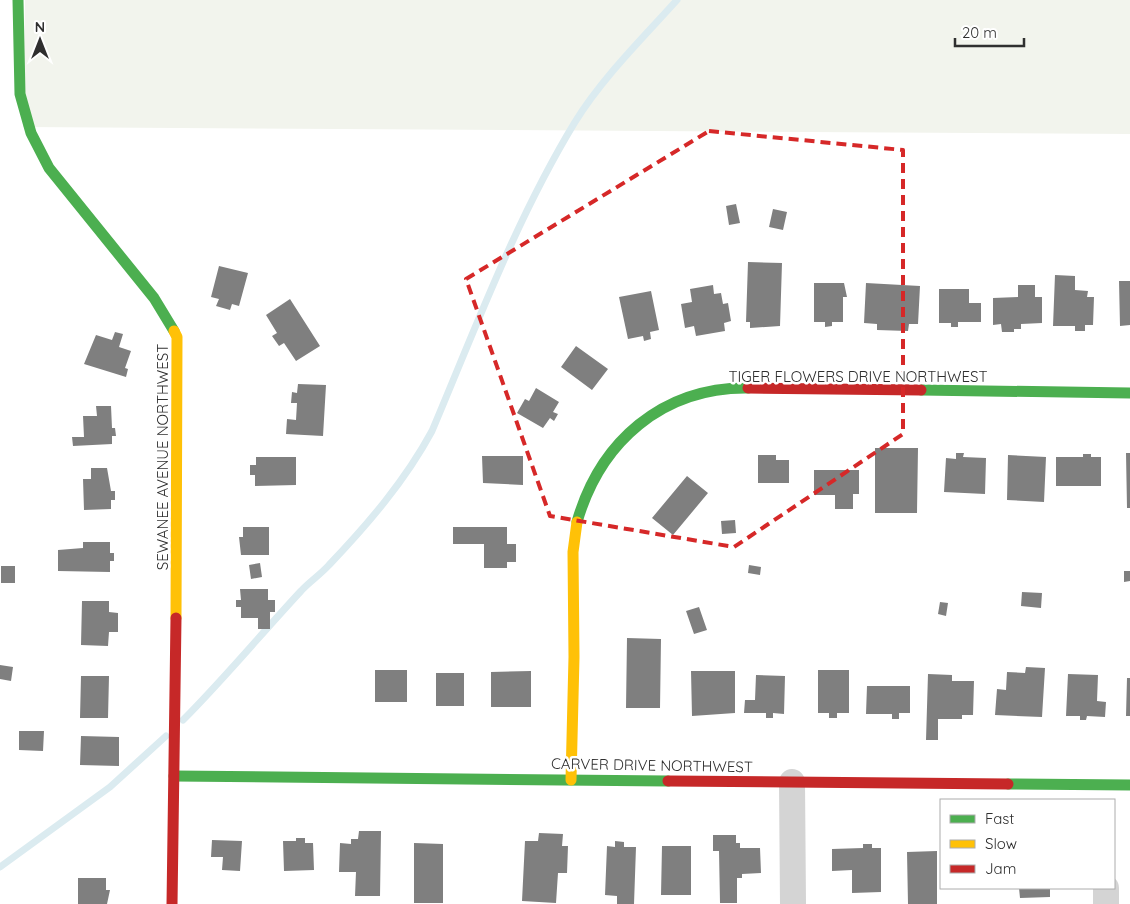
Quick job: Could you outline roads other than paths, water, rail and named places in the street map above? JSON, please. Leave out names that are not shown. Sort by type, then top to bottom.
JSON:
[{"type":"street","name":"SEWANEE AVENUE NORTHWEST","points":[[18,0],[20,94],[31,132],[49,168],[154,298],[177,337],[178,430],[172,904]]},
{"type":"street","name":"TIGER FLOWERS DRIVE NORTHWEST","points":[[571,780],[574,658],[573,550],[582,504],[601,465],[625,436],[657,411],[689,397],[741,388],[1130,393]]},
{"type":"street","name":"CARVER DRIVE NORTHWEST","points":[[174,776],[792,782],[1114,790]]},
{"type":"street","points":[[792,782],[793,904]]},
{"type":"street","points":[[1106,889],[1106,904]]},
{"type":"waterway","points":[[183,720],[301,591],[326,569],[358,534],[398,485],[432,431],[515,235],[575,122],[598,89],[623,59],[677,0]]},
{"type":"waterway","points":[[0,867],[110,787],[166,736]]}]
